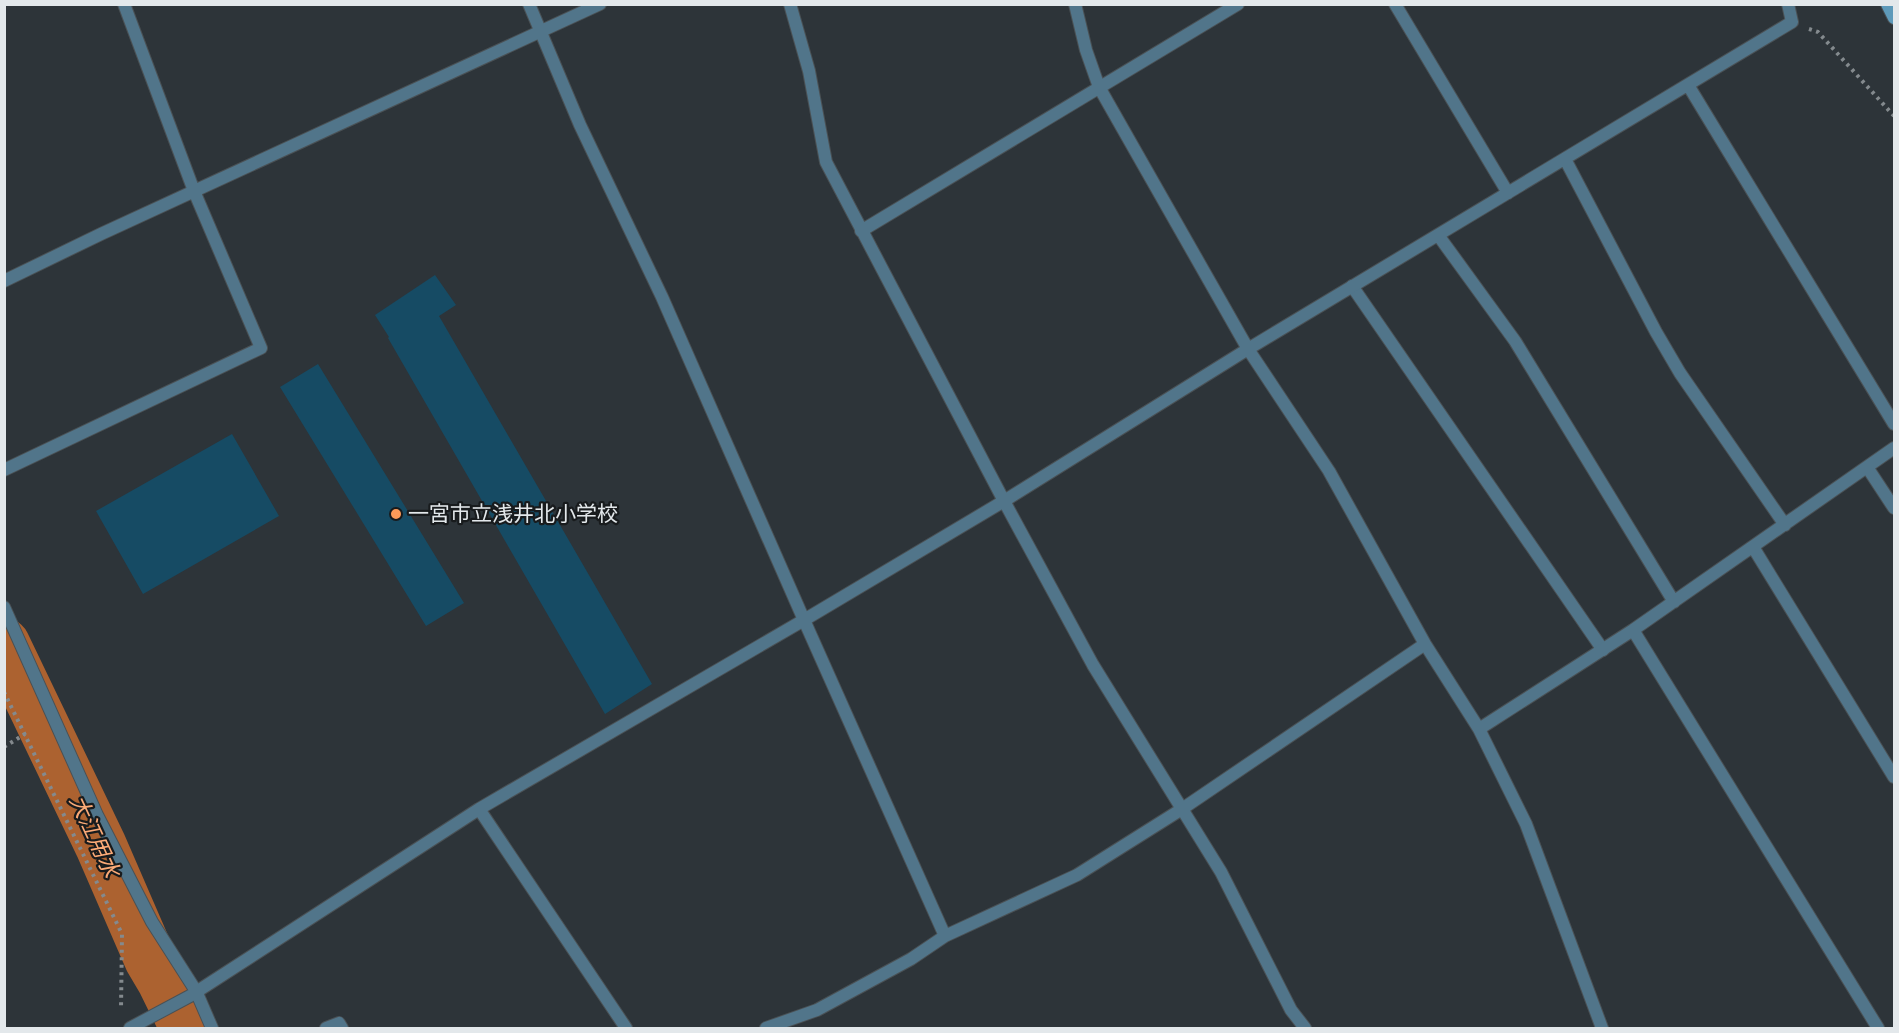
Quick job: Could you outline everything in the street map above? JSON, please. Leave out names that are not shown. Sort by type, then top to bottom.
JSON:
[{"type":"main road","points":[[1887,4],[1894,18]]},
{"type":"street","points":[[4,471],[261,348],[194,191],[124,4]]},
{"type":"street","points":[[529,4],[580,125],[662,297],[945,936]]},
{"type":"street","points":[[4,281],[600,4]]},
{"type":"street","points":[[790,4],[809,71],[826,162],[1093,665],[1221,872],[1291,1010],[1305,1029]]},
{"type":"street","points":[[1075,4],[1086,50],[1099,87],[1248,349],[1329,471],[1425,644],[1479,729],[1526,824],[1602,1029]]},
{"type":"street","points":[[861,231],[1238,4]]},
{"type":"street","points":[[1395,4],[1508,193]]},
{"type":"street","points":[[130,1029],[193,993],[479,809],[1004,501],[1248,349],[1792,22],[1788,4]]},
{"type":"street","points":[[1688,85],[1894,424]]},
{"type":"street","points":[[1565,159],[1674,362],[1785,525]]},
{"type":"street","points":[[1438,235],[1515,341],[1674,602]]},
{"type":"street","points":[[1352,286],[1603,650]]},
{"type":"street","points":[[1479,729],[1633,630],[1894,448]]},
{"type":"street","points":[[1868,467],[1894,508]]},
{"type":"street","points":[[1753,547],[1894,777]]},
{"type":"street","points":[[4,607],[97,815],[152,922],[212,1029]]},
{"type":"street","points":[[1633,630],[1878,1029]]},
{"type":"street","points":[[765,1029],[817,1010],[911,960],[945,936],[1077,875],[1182,809],[1425,644]]},
{"type":"street","points":[[479,809],[626,1029]]},
{"type":"street","points":[[326,1029],[339,1023],[342,1029]]},
{"type":"path","points":[[1792,22],[1818,32],[1894,116]]},
{"type":"path","points":[[4,692],[122,934],[121,1012]]},
{"type":"path","points":[[4,747],[25,734]]},
{"type":"building","points":[[435,275],[456,305],[439,316],[652,684],[605,714],[375,315]]},
{"type":"building","points":[[318,364],[464,603],[426,626],[280,387]]},
{"type":"building","points":[[232,434],[279,516],[143,594],[96,511]]},
{"type":"waterway","name":"大江用水","points":[[4,644],[101,846],[150,959],[186,1028]]},
{"type":"place","name":"一宮市立浅井北小学校","points":[[396,514]]}]
